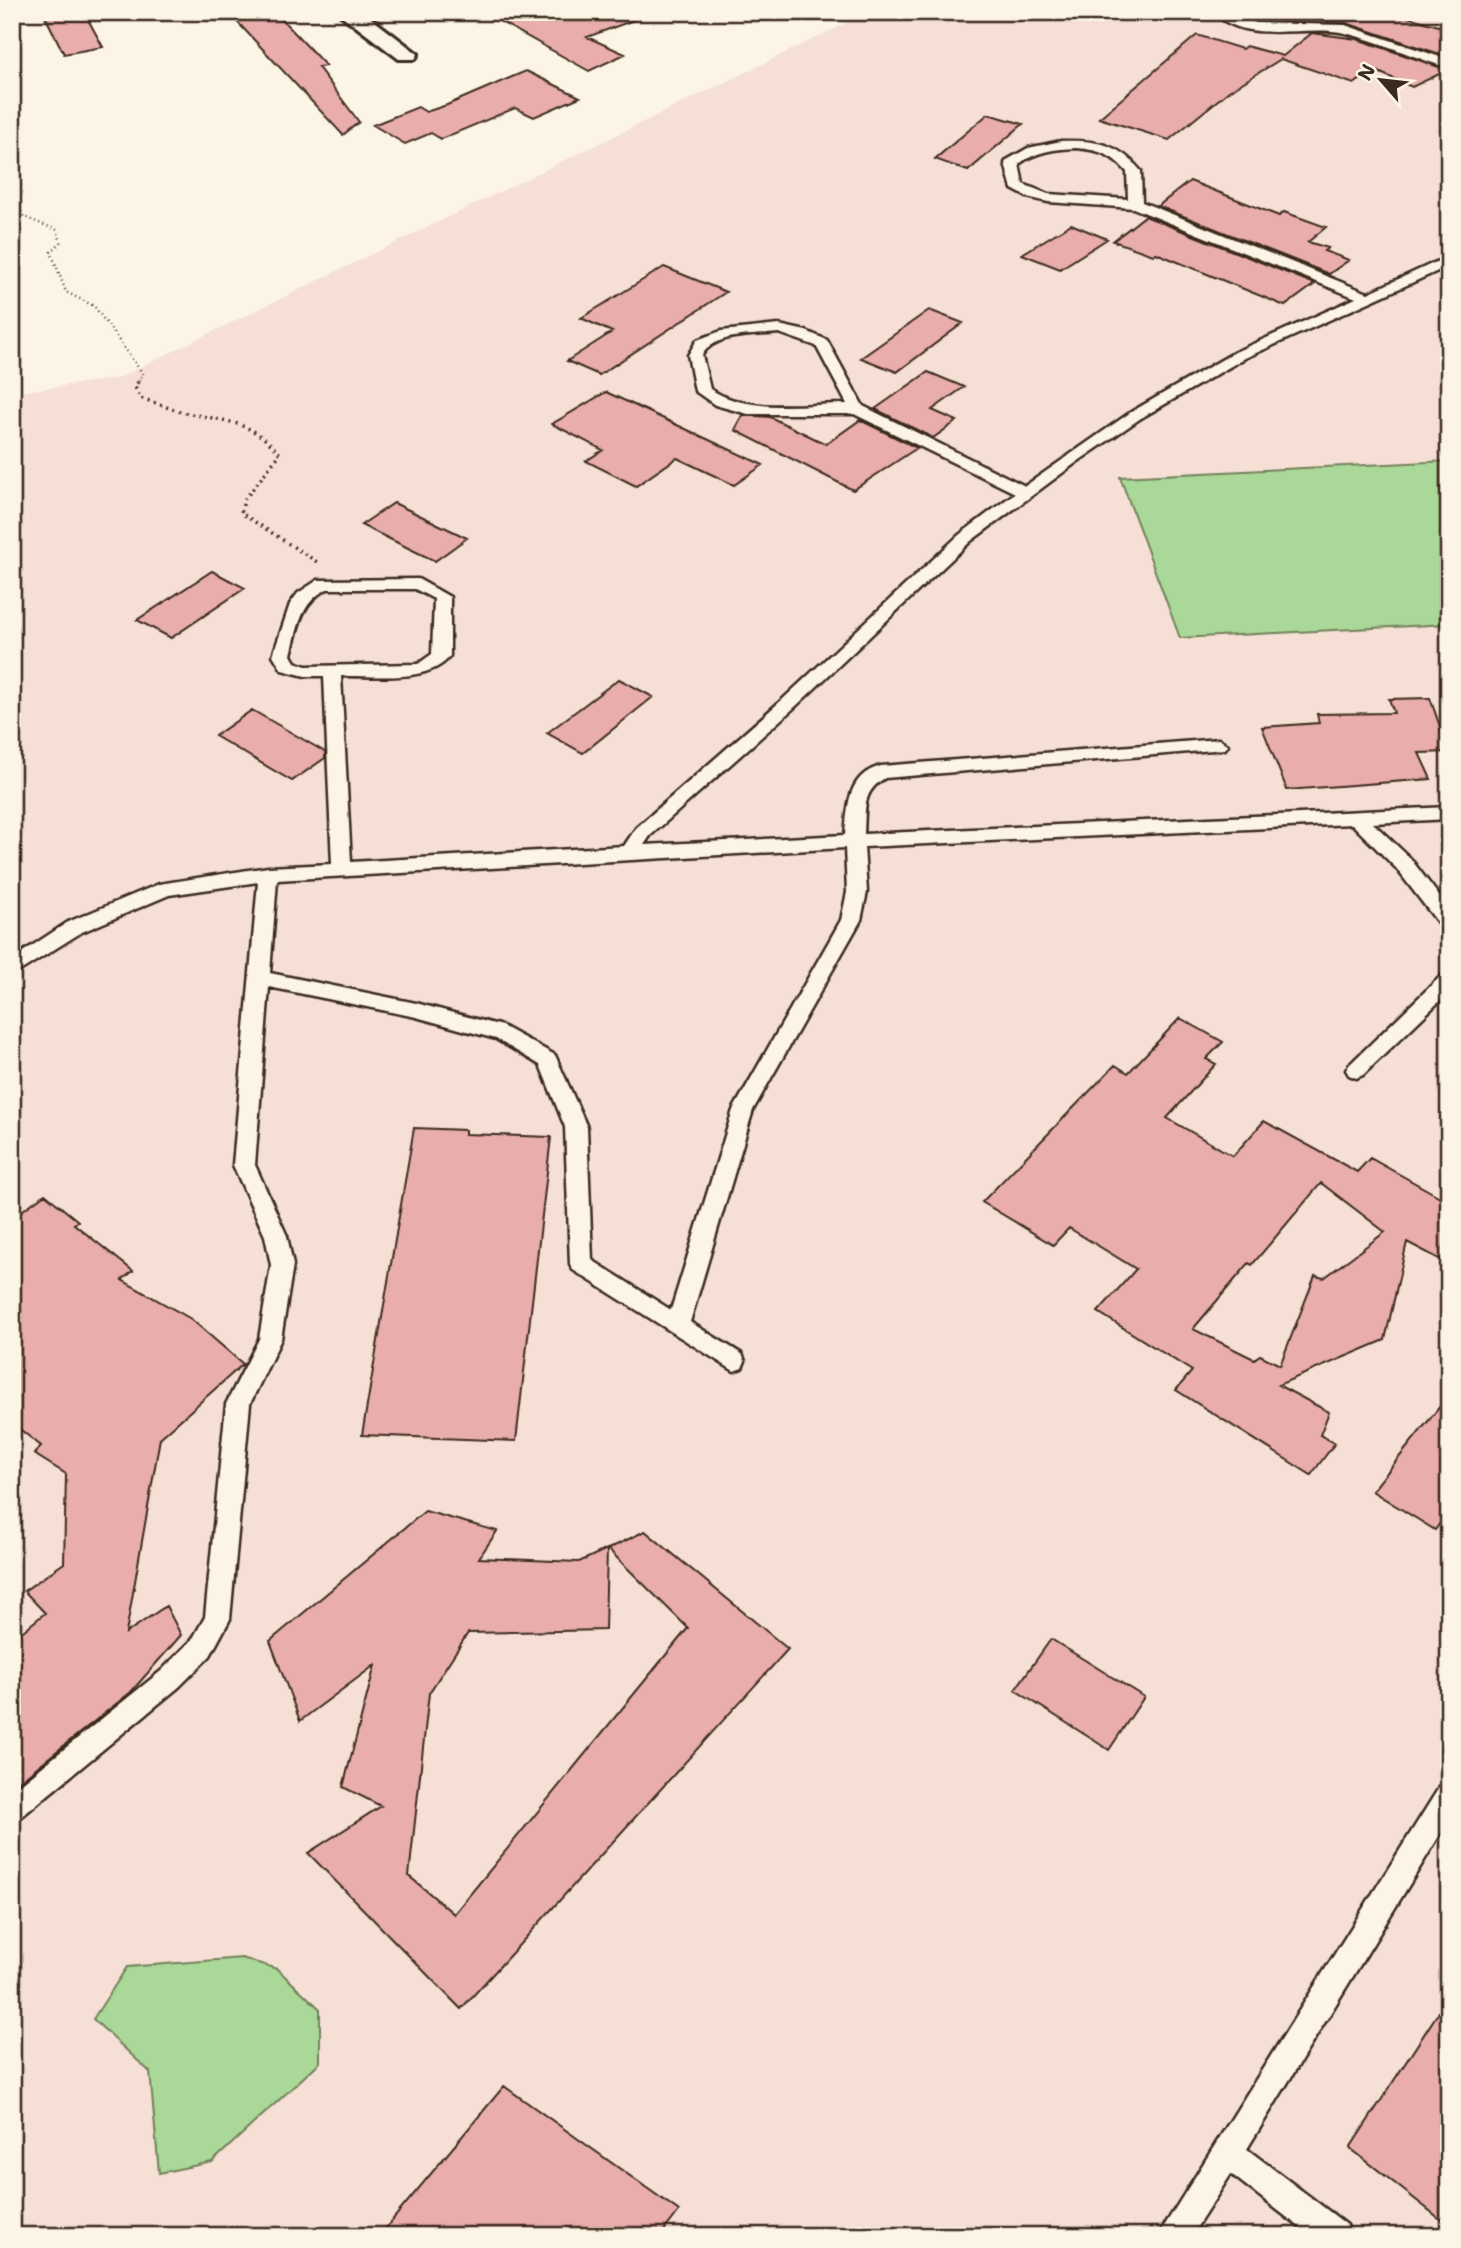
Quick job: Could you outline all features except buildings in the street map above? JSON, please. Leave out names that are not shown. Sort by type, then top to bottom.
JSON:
[{"type":"street","points":[[348,12],[407,54]]},
{"type":"lane","points":[[1219,12],[1231,20],[1255,27],[1345,29],[1449,64]]},
{"type":"lane","points":[[1340,12],[1345,29]]},
{"type":"lane","points":[[1135,204],[1133,171],[1115,152],[1077,145],[1056,146],[1028,151],[1012,163],[1017,186],[1032,194],[1068,201],[1135,204],[1369,298]]},
{"type":"lane","points":[[630,852],[643,832],[789,703],[965,538],[1024,492],[1136,415],[1240,355],[1449,260]]},
{"type":"lane","points":[[857,409],[822,343],[802,334],[779,329],[721,335],[702,343],[695,355],[703,391],[720,402],[748,409],[857,409],[1024,492]]},
{"type":"lane","points":[[324,584],[418,584],[442,597],[441,656],[431,665],[419,669],[332,670],[305,671],[288,666],[282,656],[298,600],[309,591],[324,584]]},
{"type":"lane","points":[[332,670],[342,870]]},
{"type":"lane","points":[[678,1325],[743,1110],[851,920],[857,892],[854,841],[858,793],[866,781],[881,772],[1219,745]]},
{"type":"lane","points":[[12,969],[75,927],[166,889],[268,874],[630,852],[1449,813]]},
{"type":"lane","points":[[1357,818],[1402,863],[1449,923]]},
{"type":"lane","points":[[12,1808],[170,1679],[201,1648],[217,1619],[239,1404],[270,1339],[282,1265],[276,1236],[244,1165],[268,874]]},
{"type":"lane","points":[[259,978],[416,1010],[502,1033],[548,1060],[576,1127],[582,1264],[734,1361]]},
{"type":"lane","points":[[1356,1070],[1449,981]]},
{"type":"lane","points":[[1173,2236],[1228,2153],[1449,1795]]},
{"type":"lane","points":[[1228,2153],[1336,2236]]},
{"type":"path","points":[[12,196],[24,217],[57,230],[61,242],[51,252],[66,292],[94,306],[143,374],[135,387],[140,398],[182,412],[230,418],[268,438],[280,454],[244,500],[242,513],[323,566],[324,584]]},
{"type":"shaded area","points":[[869,12],[1449,12],[1449,2236],[12,2236],[12,393],[118,378]]},
{"type":"green space","points":[[1449,461],[1449,624],[1180,638],[1120,477]]},
{"type":"green space","points":[[242,1958],[277,1969],[320,2009],[320,2062],[212,2162],[159,2173],[150,2072],[93,2019],[127,1967]]}]
